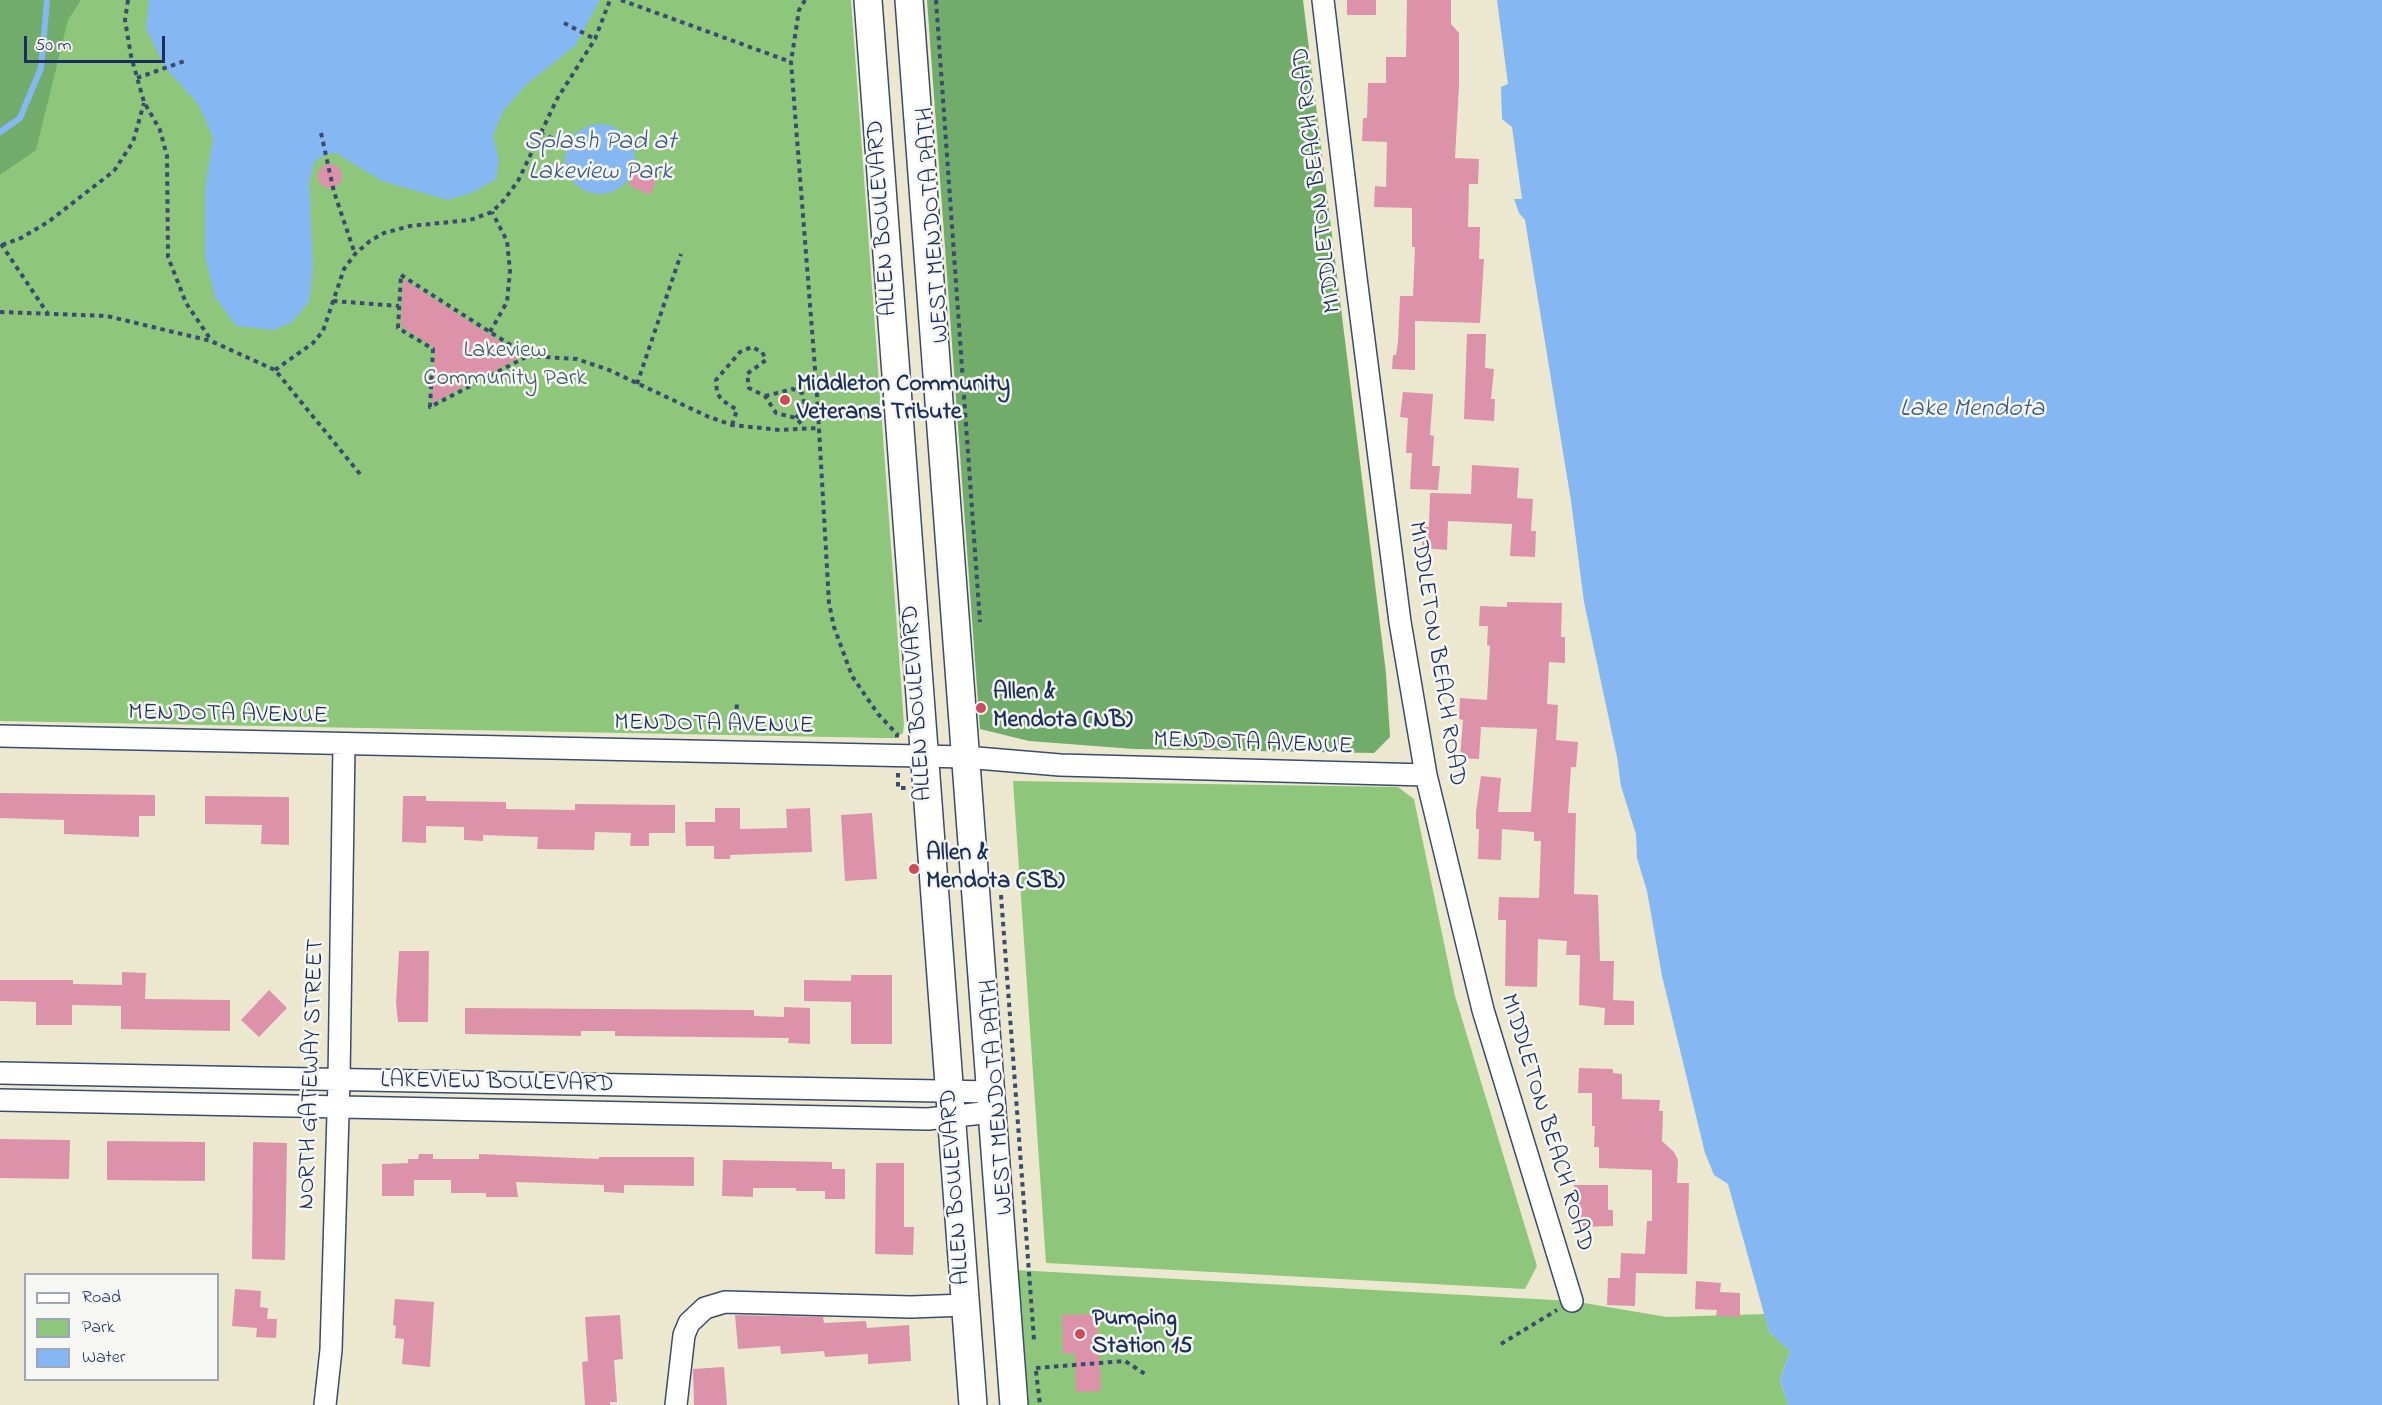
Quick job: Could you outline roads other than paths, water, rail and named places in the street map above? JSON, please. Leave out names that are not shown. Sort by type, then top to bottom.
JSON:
[{"type":"main road","name":"ALLEN BOULEVARD","points":[[868,0],[973,1405]]},
{"type":"main road","name":"ALLEN BOULEVARD","points":[[909,0],[1014,1405]]},
{"type":"street","name":"MIDDLETON BEACH ROAD","points":[[1323,0],[1354,270],[1399,611],[1426,775],[1483,1010],[1572,1301]]},
{"type":"street","name":"MENDOTA AVENUE","points":[[0,736],[965,757],[1060,765],[1426,775]]},
{"type":"street","name":"NORTH GATEWAY STREET","points":[[325,1405],[331,1350],[339,1080],[344,744]]},
{"type":"street","name":"LAKEVIEW BOULEVARD","points":[[10,1073],[339,1080],[950,1105]]},
{"type":"street","points":[[10,1073],[10,1100]]},
{"type":"street","name":"LAKEVIEW BOULEVARD","points":[[10,1100],[338,1107],[950,1105],[991,1102]]},
{"type":"street","points":[[676,1405],[684,1335],[689,1323],[705,1308],[725,1302],[911,1307],[966,1305]]},
{"type":"water","points":[[149,0],[600,0],[575,46],[527,84],[503,111],[493,136],[499,160],[496,179],[474,192],[448,200],[382,181],[336,153],[325,155],[315,161],[309,182],[313,267],[309,302],[292,322],[274,330],[236,326],[215,297],[205,257],[205,190],[213,137],[198,104],[165,67],[146,29]]},
{"type":"water","name":"Lake Mendota","points":[[1497,0],[2382,0],[2382,1405],[1788,1405],[1780,1380],[1790,1351],[1769,1332],[1728,1184],[1714,1175],[1705,1153],[1662,976],[1647,891],[1637,858],[1636,834],[1621,786],[1584,602],[1571,501],[1525,220],[1519,213],[1514,199],[1522,199],[1512,127],[1502,119],[1501,87],[1508,84]]},
{"type":"water","name":"Splash Pad at Lakeview Park","points":[[600,124],[613,127],[625,134],[632,146],[635,159],[632,172],[625,184],[613,191],[600,194],[587,191],[575,184],[568,172],[565,159],[568,146],[575,134],[587,127]]},
{"type":"waterway","points":[[0,132],[20,118],[41,68],[47,0]]},
{"type":"place","name":"Middleton Community Veterans' Tribute","points":[[785,400]]},
{"type":"place","name":"Allen & Mendota (NB)","points":[[981,708]]},
{"type":"place","name":"Allen & Mendota (SB)","points":[[914,869]]},
{"type":"place","name":"Pumping Station 15","points":[[1080,1334]]},
{"type":"park label","name":"Lakeview Community Park","points":[[505,366]]}]
